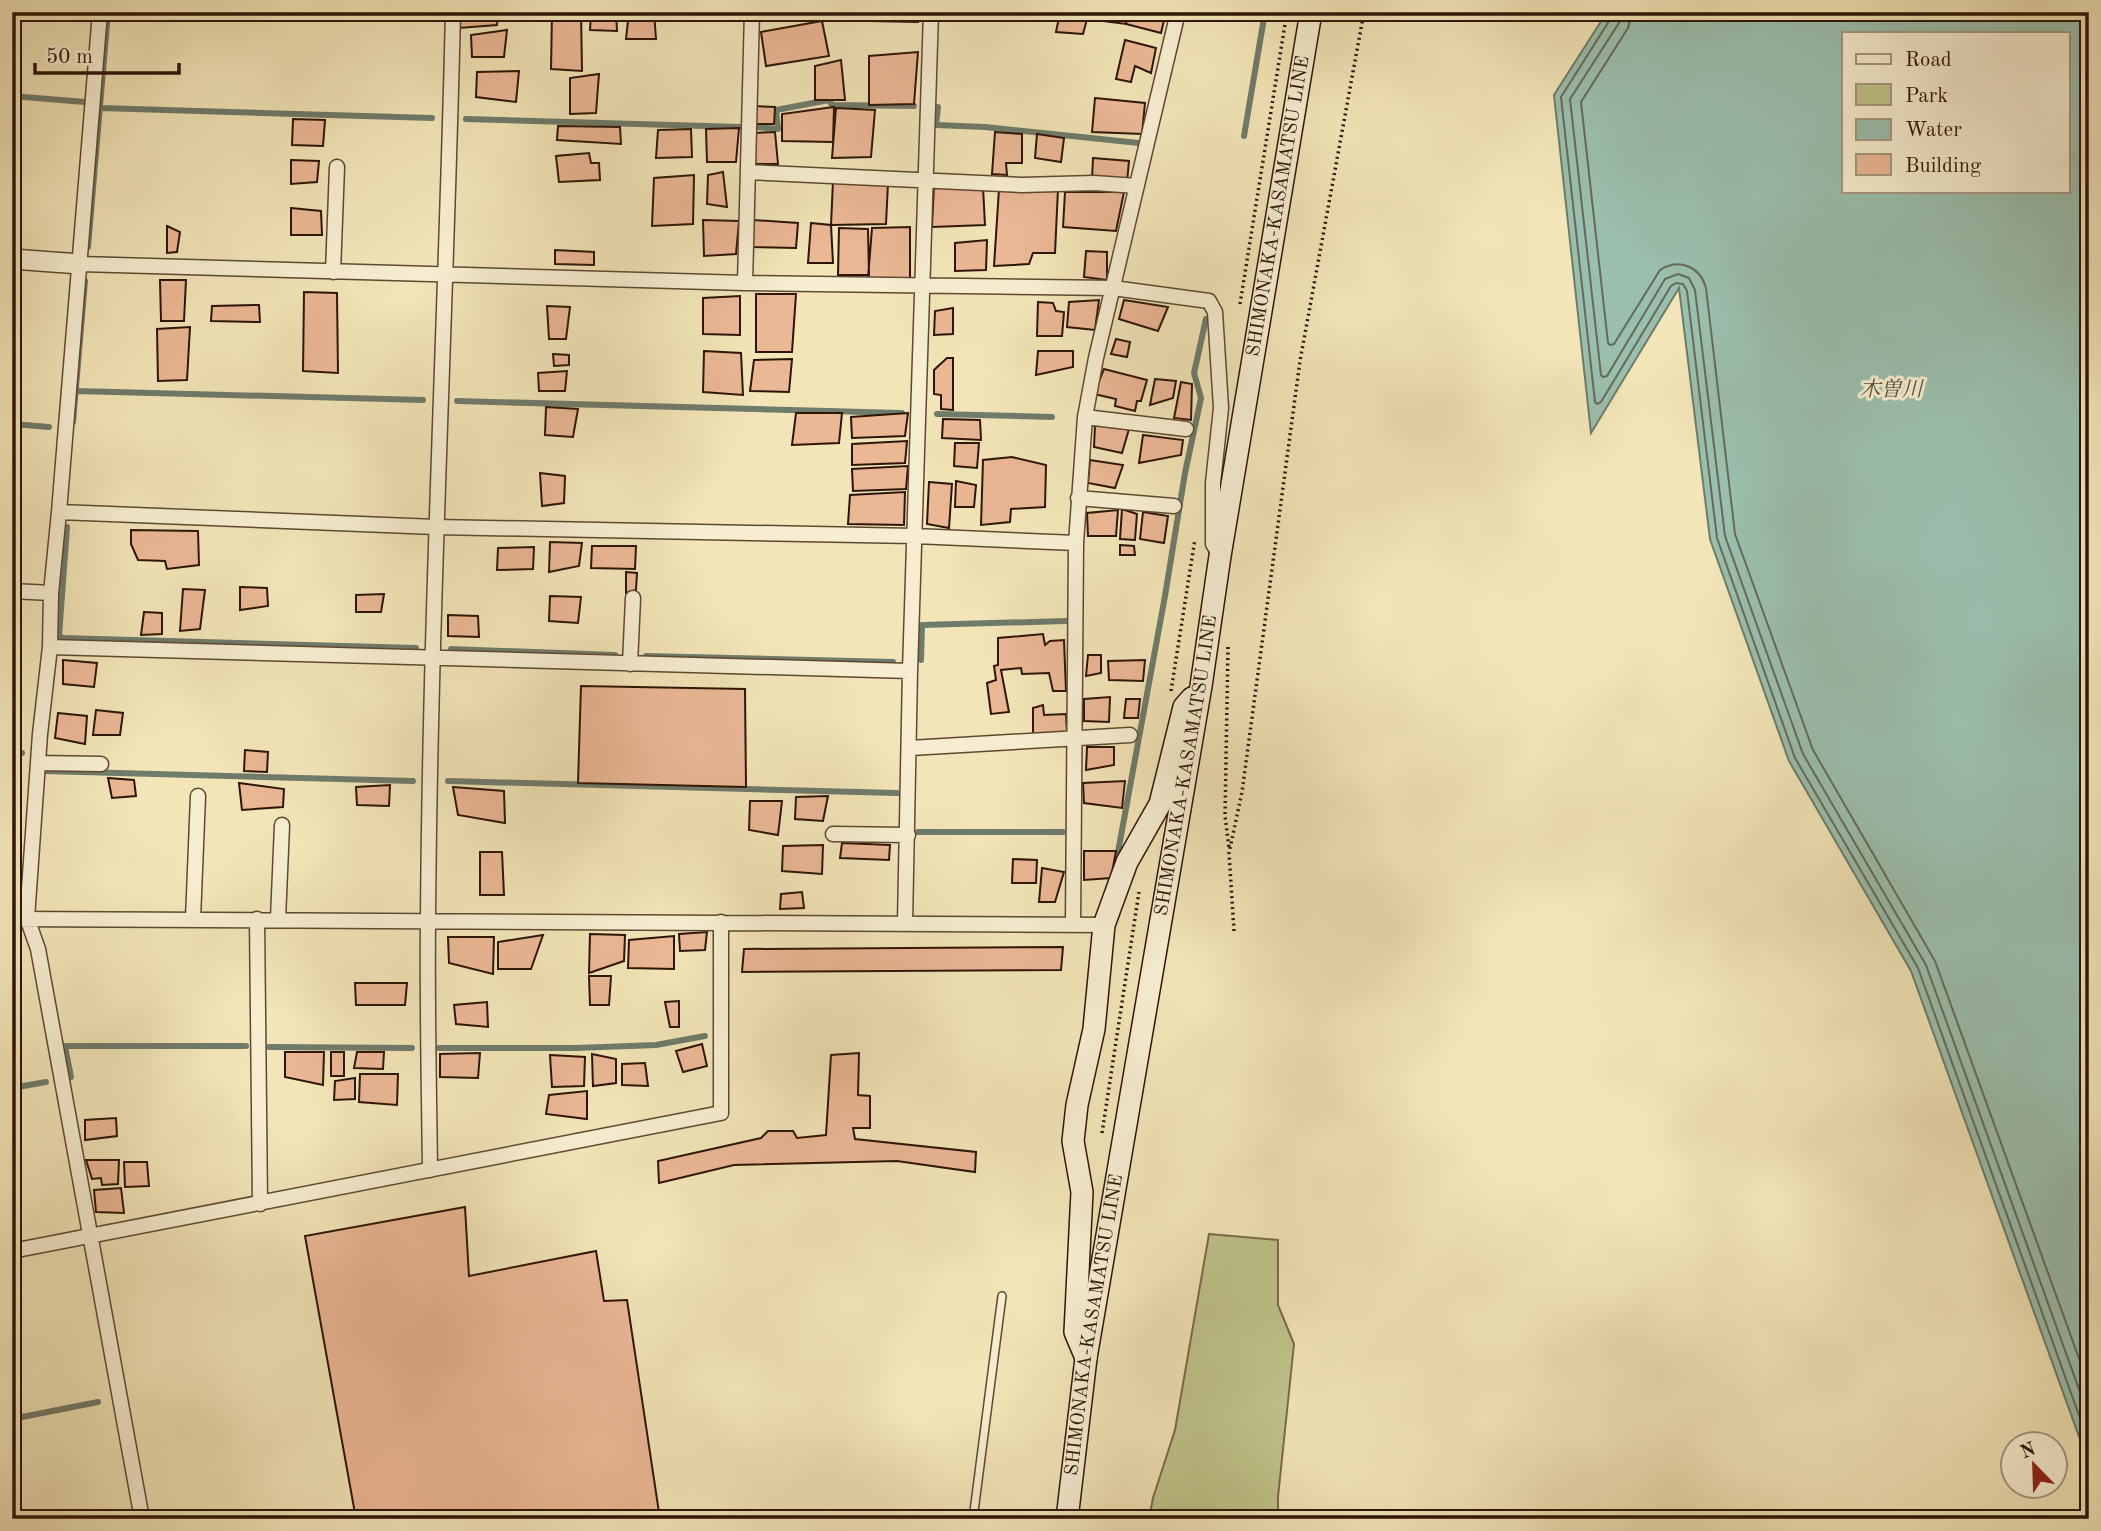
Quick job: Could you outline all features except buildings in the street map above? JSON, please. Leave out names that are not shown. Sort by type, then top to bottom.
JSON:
[{"type":"main road","name":"SHIMONAKA-KASAMATSU LINE","points":[[1067,1519],[1086,1358],[1201,686],[1220,556],[1311,12]]},
{"type":"main road","points":[[1086,1358],[1075,1332],[1082,1192],[1073,1142],[1077,1105],[1094,1029],[1104,925],[1127,862],[1160,804],[1184,707],[1201,686]]},
{"type":"street","points":[[100,12],[60,512],[51,593],[50,647],[20,918],[38,949],[142,1519]]},
{"type":"street","points":[[430,1170],[428,922],[433,658],[447,276],[453,12]]},
{"type":"street","points":[[745,283],[752,12]]},
{"type":"street","points":[[905,923],[910,671],[931,12]]},
{"type":"street","points":[[1073,924],[1076,543],[1085,417],[1096,358],[1178,12]]},
{"type":"street","points":[[333,272],[337,167]]},
{"type":"street","points":[[748,172],[1022,185],[1094,183],[1137,186]]},
{"type":"street","points":[[12,259],[80,264],[447,276],[923,287],[1114,288],[1209,300],[1214,312],[1221,408],[1213,483],[1213,544],[1220,556]]},
{"type":"street","points":[[1085,417],[1186,429]]},
{"type":"street","points":[[1078,498],[1174,506]]},
{"type":"street","points":[[60,512],[436,527],[915,536],[1076,543]]},
{"type":"street","points":[[12,591],[51,593]]},
{"type":"street","points":[[630,664],[633,598]]},
{"type":"street","points":[[50,647],[910,671]]},
{"type":"street","points":[[910,748],[1130,735]]},
{"type":"street","points":[[38,763],[101,764]]},
{"type":"street","points":[[193,919],[198,796]]},
{"type":"street","points":[[278,919],[282,825]]},
{"type":"street","points":[[832,834],[908,835]]},
{"type":"street","points":[[20,918],[1104,925]]},
{"type":"street","points":[[257,919],[260,1204]]},
{"type":"street","points":[[12,1251],[721,1113],[721,922]]},
{"type":"lane","points":[[973,1519],[1002,1296]]},
{"type":"path","points":[[1240,306],[1287,12]]},
{"type":"path","points":[[1230,853],[1242,792],[1300,361],[1364,12]]},
{"type":"path","points":[[1169,700],[1197,526]]},
{"type":"path","points":[[1212,613],[1229,650],[1225,816],[1234,931]]},
{"type":"path","points":[[1101,1145],[1139,889]]},
{"type":"green space","points":[[1209,1234],[1278,1240],[1278,1305],[1294,1344],[1278,1519],[1149,1519],[1175,1430]]},
{"type":"water","name":"木曽川","points":[[1607,12],[2089,12],[2089,1519],[2080,1519],[2086,1456],[1911,971],[1789,761],[1710,539],[1679,288],[1591,433],[1554,95]]},
{"type":"waterway","points":[[88,247],[108,12]]},
{"type":"waterway","points":[[1244,136],[1265,12]]},
{"type":"waterway","points":[[12,96],[85,102]]},
{"type":"waterway","points":[[756,127],[778,129],[776,110],[829,100],[832,105],[914,106]]},
{"type":"waterway","points":[[938,107],[936,125],[985,127],[1139,143]]},
{"type":"waterway","points":[[100,108],[432,118]]},
{"type":"waterway","points":[[466,119],[741,127]]},
{"type":"waterway","points":[[73,422],[85,281]]},
{"type":"waterway","points":[[1116,863],[1185,473],[1201,398],[1194,373],[1206,319]]},
{"type":"waterway","points":[[76,391],[423,400]]},
{"type":"waterway","points":[[457,401],[902,413]]},
{"type":"waterway","points":[[937,414],[1052,417]]},
{"type":"waterway","points":[[12,424],[49,427]]},
{"type":"waterway","points":[[67,527],[59,636],[63,638],[416,648]]},
{"type":"waterway","points":[[921,660],[922,625],[1066,621]]},
{"type":"waterway","points":[[451,649],[615,655]]},
{"type":"waterway","points":[[646,656],[893,662]]},
{"type":"waterway","points":[[12,753],[22,753]]},
{"type":"waterway","points":[[44,771],[413,781]]},
{"type":"waterway","points":[[448,781],[897,793]]},
{"type":"waterway","points":[[918,832],[1063,832]]},
{"type":"waterway","points":[[439,1048],[656,1045],[705,1036]]},
{"type":"waterway","points":[[67,1078],[71,1077],[65,1046],[246,1046]]},
{"type":"waterway","points":[[269,1047],[412,1048]]},
{"type":"waterway","points":[[12,1088],[46,1082]]},
{"type":"waterway","points":[[12,1419],[98,1402]]}]
